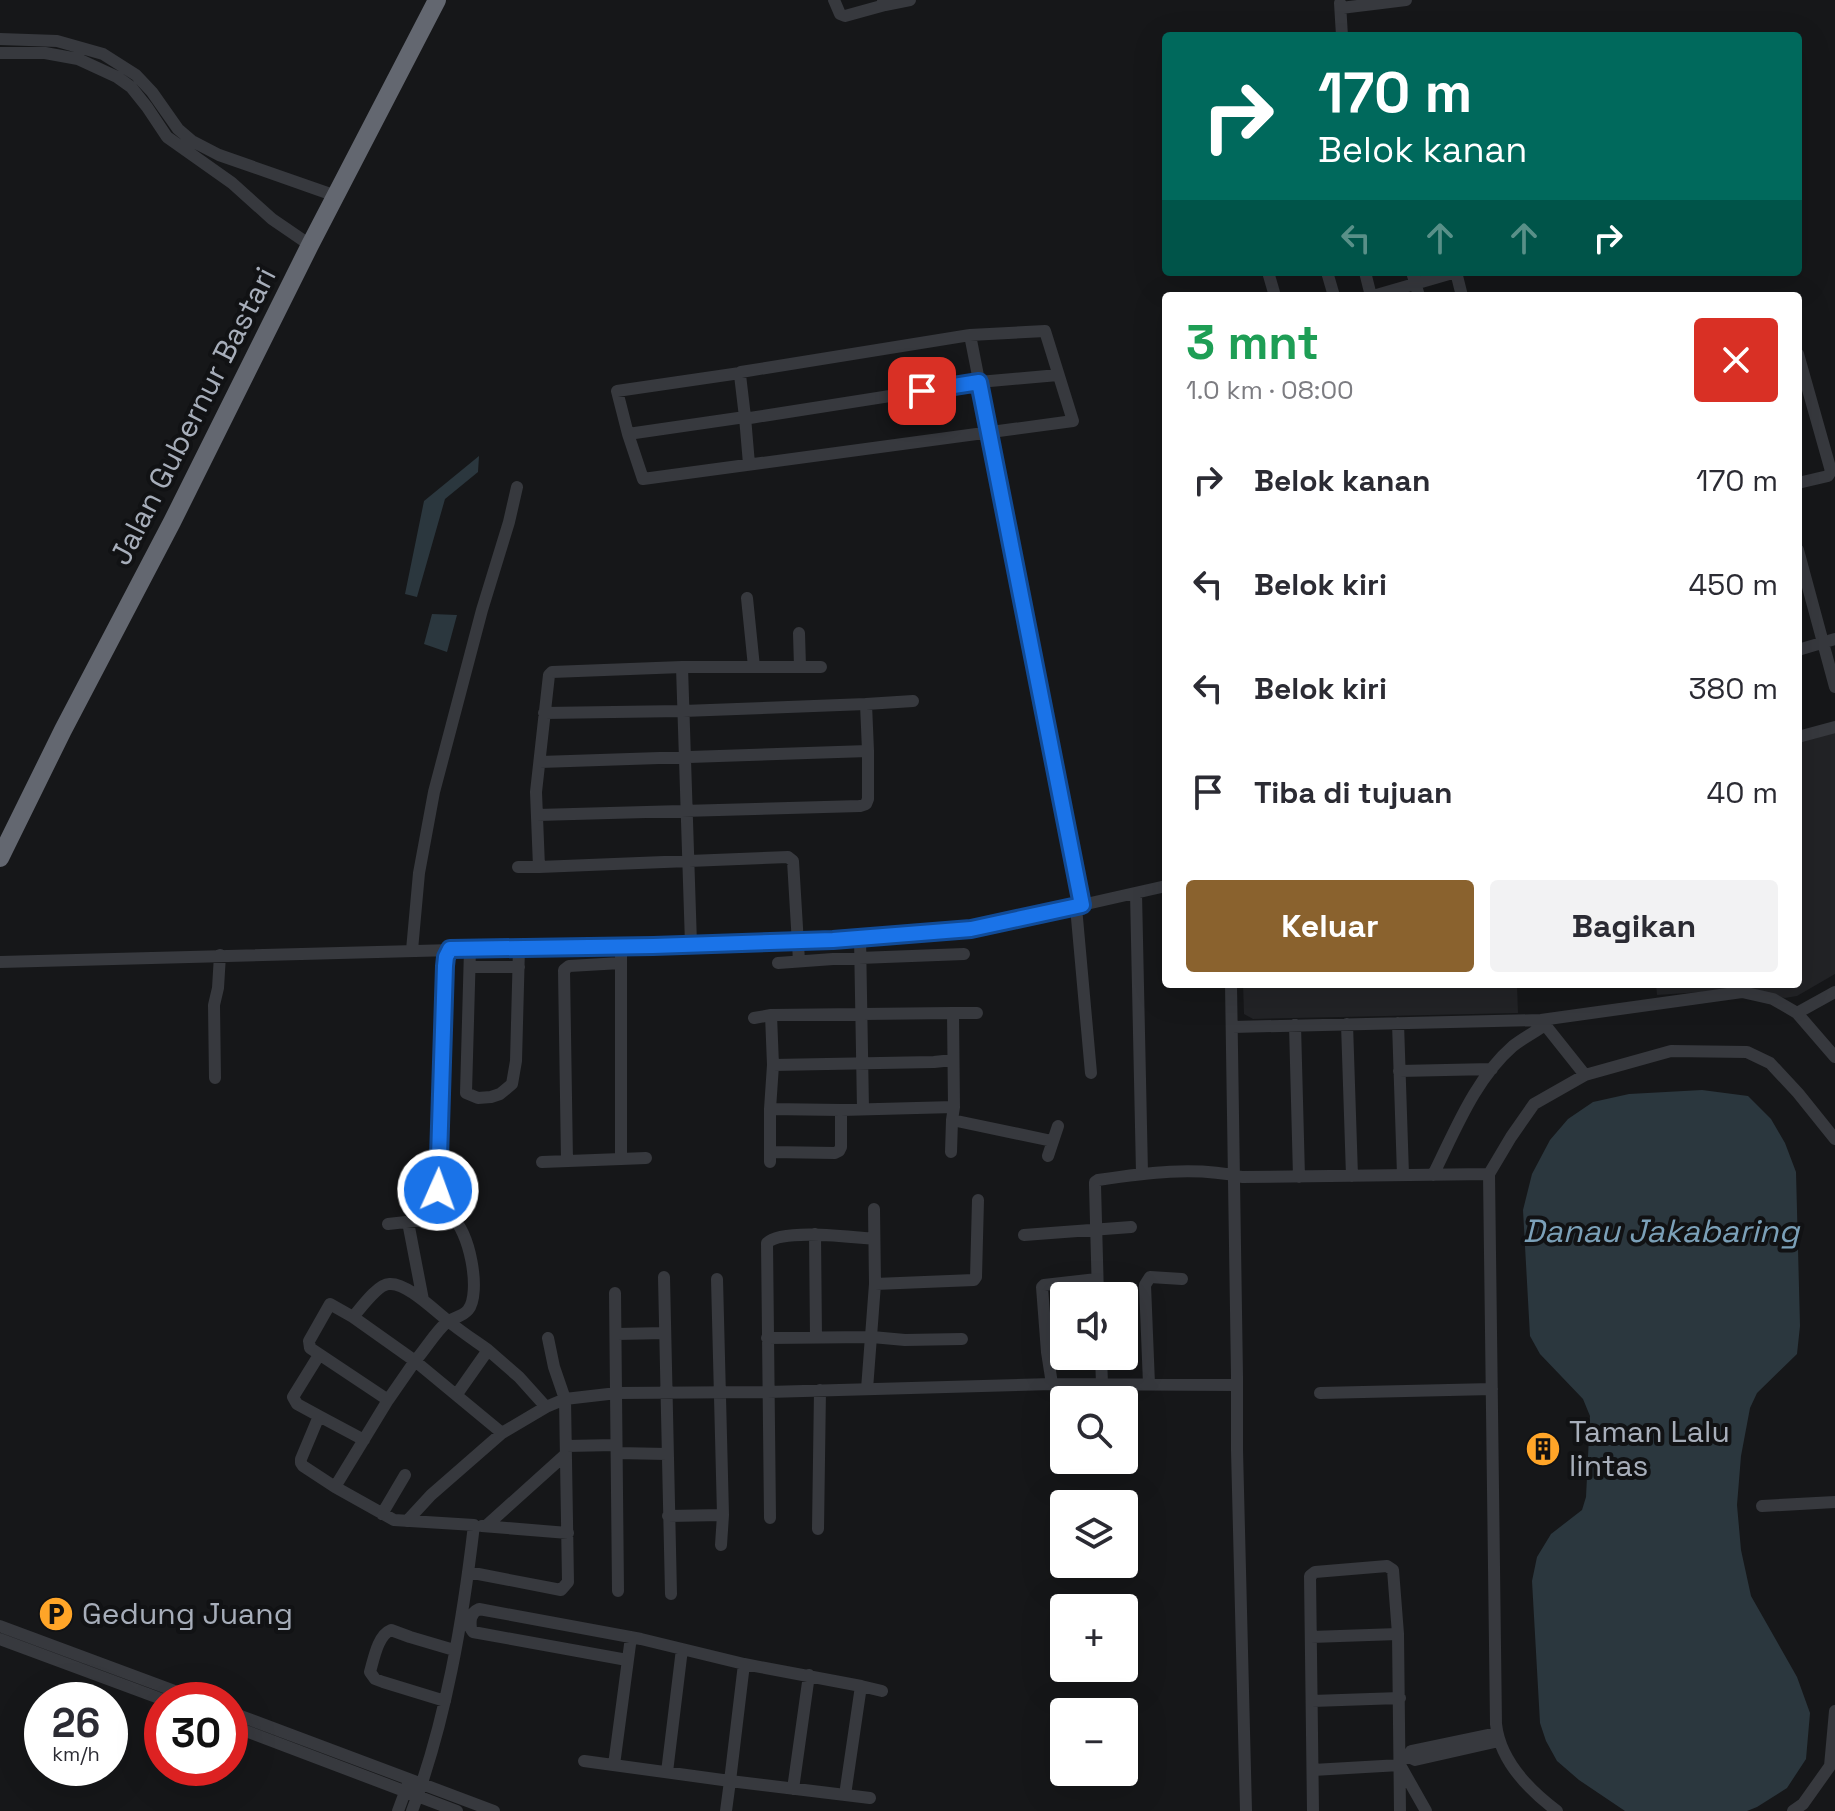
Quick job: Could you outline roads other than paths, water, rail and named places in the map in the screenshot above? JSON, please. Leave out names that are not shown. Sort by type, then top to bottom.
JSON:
[{"type":"highway","name":"Jalan Gubernur Bastari","points":[[0,858],[437,0]]},
{"type":"street","points":[[834,0],[840,14],[845,16],[884,3],[910,0]]},
{"type":"street","points":[[1342,32],[1340,4],[1406,0]]},
{"type":"street","points":[[0,39],[57,41],[103,54],[136,75],[178,129],[192,141],[219,155],[336,196]]},
{"type":"street","points":[[0,53],[45,53],[78,59],[117,77],[131,87],[167,137],[232,183],[272,219],[310,245]]},
{"type":"street","points":[[1386,292],[1442,276]]},
{"type":"street","points":[[1045,331],[1073,421],[643,479],[617,391],[740,373],[970,335],[1045,331]]},
{"type":"street","points":[[970,335],[1079,906],[1091,1073]]},
{"type":"street","points":[[1802,368],[1831,471],[1828,476],[1802,482]]},
{"type":"street","points":[[740,373],[749,464]]},
{"type":"street","points":[[628,434],[979,382],[1058,375]]},
{"type":"street","points":[[412,950],[419,873],[434,792],[517,487]]},
{"type":"street","points":[[1802,562],[1829,641],[1835,687]]},
{"type":"street","points":[[747,598],[754,667]]},
{"type":"street","points":[[799,633],[800,667]]},
{"type":"street","points":[[1802,649],[1829,641]]},
{"type":"street","points":[[682,667],[691,944]]},
{"type":"street","points":[[539,867],[536,792],[549,675],[552,672],[682,667],[821,667]]},
{"type":"street","points":[[544,713],[683,711],[913,701]]},
{"type":"street","points":[[537,815],[866,804],[866,704]]},
{"type":"street","points":[[1802,736],[1835,727]]},
{"type":"street","points":[[540,762],[868,751]]},
{"type":"street","points":[[518,867],[792,858],[799,961]]},
{"type":"street","points":[[0,962],[833,940],[971,929],[1162,887]]},
{"type":"street","points":[[1136,893],[1142,1173]]},
{"type":"street","points":[[860,938],[863,1109]]},
{"type":"street","points":[[833,940],[833,959]]},
{"type":"street","points":[[621,946],[621,1159]]},
{"type":"street","points":[[470,949],[466,1093],[478,1098],[500,1094],[512,1084],[516,1061],[519,948]]},
{"type":"street","points":[[438,1190],[445,966],[450,949]]},
{"type":"street","points":[[778,963],[964,954]]},
{"type":"street","points":[[215,1078],[214,1005],[220,955]]},
{"type":"street","points":[[567,1161],[564,970],[569,966],[621,963]]},
{"type":"street","points":[[470,967],[519,967]]},
{"type":"street","points":[[1231,988],[1237,1450],[1246,1811]]},
{"type":"street","points":[[1232,1027],[1543,1022],[1742,992],[1773,999],[1797,1013],[1832,1049]]},
{"type":"street","points":[[1797,1013],[1835,992]]},
{"type":"street","points":[[951,1152],[953,1013]]},
{"type":"street","points":[[754,1018],[771,1015],[977,1013]]},
{"type":"street","points":[[771,1015],[770,1157],[839,1151],[841,1110]]},
{"type":"street","points":[[1433,1175],[1471,1101],[1492,1069],[1543,1022]]},
{"type":"street","points":[[1543,1022],[1585,1075]]},
{"type":"street","points":[[1398,1023],[1403,1175]]},
{"type":"street","points":[[1347,1024],[1352,1176]]},
{"type":"street","points":[[1295,1025],[1299,1177]]},
{"type":"street","points":[[1557,1811],[1536,1795],[1521,1777],[1507,1758],[1498,1737],[1494,1686],[1489,1174],[1534,1104],[1585,1075],[1671,1051],[1747,1052],[1770,1063],[1835,1139]]},
{"type":"street","points":[[773,1065],[953,1060]]},
{"type":"street","points":[[1399,1071],[1492,1069]]},
{"type":"street","points":[[770,1109],[863,1109],[953,1114],[1052,1141]]},
{"type":"street","points":[[1048,1156],[1058,1126]]},
{"type":"street","points":[[542,1162],[646,1158]]},
{"type":"street","points":[[1097,1282],[1095,1182],[1098,1180],[1142,1173],[1205,1172],[1242,1177],[1489,1174]]},
{"type":"street","points":[[875,1284],[974,1280],[978,1200]]},
{"type":"street","points":[[867,1389],[875,1284],[874,1209]]},
{"type":"street","points":[[335,1487],[415,1361],[448,1321],[461,1317],[474,1299],[468,1245],[458,1222],[451,1217],[388,1224]]},
{"type":"street","points":[[408,1222],[423,1300]]},
{"type":"street","points":[[1024,1235],[1131,1227]]},
{"type":"street","points":[[770,1518],[767,1243],[773,1238],[815,1234],[874,1239]]},
{"type":"street","points":[[815,1234],[816,1337]]},
{"type":"street","points":[[664,1277],[671,1594]]},
{"type":"street","points":[[1149,1384],[1145,1285],[1150,1277],[1182,1279]]},
{"type":"street","points":[[717,1279],[723,1515],[721,1545]]},
{"type":"street","points":[[1052,1384],[1042,1287],[1097,1279]]},
{"type":"street","points":[[353,1317],[380,1287],[388,1283],[398,1285],[423,1300],[488,1350],[519,1377],[546,1407]]},
{"type":"street","points":[[615,1293],[618,1591]]},
{"type":"street","points":[[388,1400],[310,1348],[309,1341],[329,1305],[333,1304],[353,1317],[415,1361],[502,1433]]},
{"type":"street","points":[[617,1334],[665,1333]]},
{"type":"street","points":[[468,1572],[561,1590],[568,1582],[565,1399],[548,1338]]},
{"type":"street","points":[[767,1338],[962,1339]]},
{"type":"street","points":[[457,1394],[488,1350]]},
{"type":"street","points":[[319,1355],[293,1397],[297,1404],[364,1440]]},
{"type":"street","points":[[1102,1370],[1102,1384]]},
{"type":"street","points":[[407,1521],[431,1495],[502,1433],[565,1399],[617,1393],[1052,1384],[1237,1385]]},
{"type":"street","points":[[1320,1393],[1492,1389]]},
{"type":"street","points":[[818,1529],[820,1390]]},
{"type":"street","points":[[319,1416],[301,1463],[303,1466],[394,1520],[568,1533]]},
{"type":"street","points":[[398,1811],[413,1788],[445,1701],[468,1572],[480,1526],[566,1450],[616,1449],[667,1454]]},
{"type":"street","points":[[382,1514],[405,1475]]},
{"type":"street","points":[[1762,1506],[1835,1502]]},
{"type":"street","points":[[668,1516],[723,1515]]},
{"type":"street","points":[[1313,1811],[1310,1576],[1315,1572],[1387,1566],[1393,1570],[1398,1634],[1403,1760],[1400,1811]]},
{"type":"street","points":[[627,1660],[473,1632],[472,1615],[479,1609],[606,1632],[744,1664],[882,1691]]},
{"type":"street","points":[[0,1626],[151,1682]]},
{"type":"street","points":[[445,1701],[375,1679],[370,1672],[378,1647],[388,1630],[454,1650]]},
{"type":"street","points":[[603,1655],[606,1632]]},
{"type":"street","points":[[1311,1637],[1398,1634]]},
{"type":"street","points":[[614,1765],[631,1637]]},
{"type":"street","points":[[0,1639],[144,1693]]},
{"type":"street","points":[[667,1772],[682,1649]]},
{"type":"street","points":[[726,1811],[744,1664]]},
{"type":"street","points":[[793,1789],[809,1675]]},
{"type":"street","points":[[845,1795],[861,1686]]},
{"type":"street","points":[[1312,1701],[1400,1698]]},
{"type":"street","points":[[1793,1811],[1803,1804],[1830,1766],[1835,1711]]},
{"type":"street","points":[[248,1719],[413,1788],[457,1811]]},
{"type":"street","points":[[248,1731],[413,1788],[494,1811]]},
{"type":"street","points":[[1313,1770],[1415,1760],[1498,1737]]},
{"type":"street","points":[[1403,1760],[1426,1811]]},
{"type":"street","points":[[584,1761],[870,1798]]},
{"type":"street","points":[[412,1811],[413,1788]]},
{"type":"water","points":[[479,456],[478,472],[445,499],[417,597],[405,594],[424,501]]},
{"type":"water","points":[[432,614],[457,615],[447,652],[424,644]]},
{"type":"water","name":"Danau Jakabaring","points":[[1702,1090],[1748,1096],[1771,1119],[1785,1143],[1796,1172],[1800,1326],[1797,1354],[1757,1393],[1750,1408],[1741,1456],[1737,1505],[1741,1550],[1751,1596],[1797,1677],[1810,1713],[1806,1759],[1787,1788],[1747,1811],[1625,1811],[1557,1761],[1540,1723],[1532,1581],[1537,1557],[1551,1534],[1582,1510],[1586,1497],[1590,1416],[1583,1399],[1540,1354],[1530,1336],[1523,1210],[1532,1174],[1550,1140],[1568,1119],[1593,1102],[1629,1094]]},
{"type":"place","name":"Taman Lalu lintas","points":[[1543,1449]]},
{"type":"place","name":"Gedung Juang","points":[[56,1614]]}]
